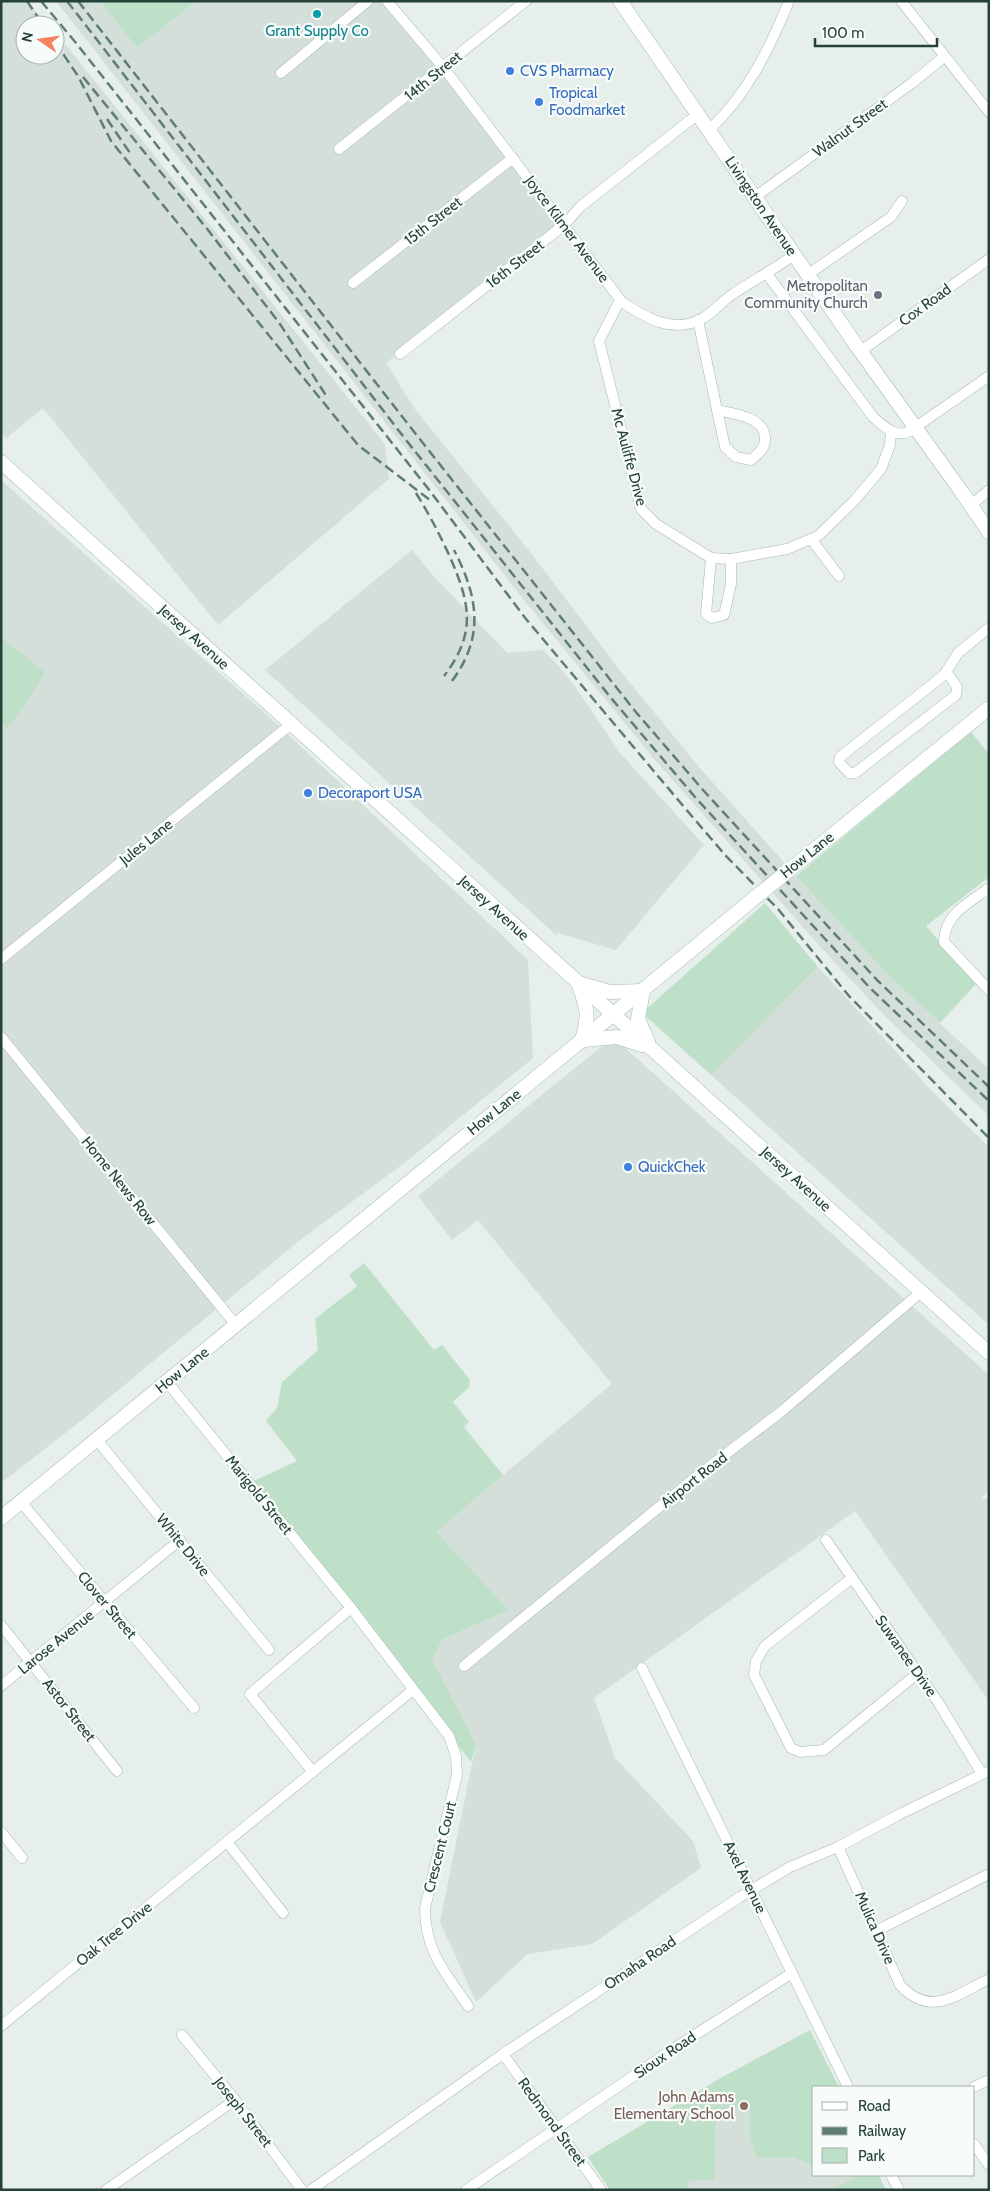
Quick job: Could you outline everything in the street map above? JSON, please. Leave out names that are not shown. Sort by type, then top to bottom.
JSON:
[{"type":"main road","name":"Livingston Avenue","points":[[620,1],[807,275],[989,532]]},
{"type":"main road","name":"Jersey Avenue","points":[[1,462],[290,725],[989,1353]]},
{"type":"main road","name":"How Lane","points":[[1,1518],[613,1014],[989,708]]},
{"type":"main road","points":[[578,983],[606,992],[643,990],[638,1019],[652,1049]]},
{"type":"main road","points":[[578,983],[588,1011],[582,1040],[617,1037],[652,1049]]},
{"type":"street","points":[[281,73],[368,1]]},
{"type":"street","name":"Joyce Kilmer Avenue","points":[[387,1],[443,67],[620,300],[643,316],[659,323],[682,325],[698,320],[732,295],[794,255]]},
{"type":"street","name":"14th Street","points":[[339,149],[526,1]]},
{"type":"street","points":[[709,130],[756,72],[772,43],[789,1]]},
{"type":"street","points":[[901,1],[989,112]]},
{"type":"street","name":"Walnut Street","points":[[755,197],[912,83],[944,57]]},
{"type":"street","name":"16th Street","points":[[400,354],[564,225],[580,207],[698,114]]},
{"type":"street","name":"15th Street","points":[[353,283],[513,158]]},
{"type":"street","points":[[807,275],[891,217],[902,201]]},
{"type":"street","name":"Cox Road","points":[[860,351],[989,258]]},
{"type":"street","points":[[767,274],[873,417],[891,432],[906,433],[916,428],[989,376]]},
{"type":"street","name":"Mc Auliffe Drive","points":[[620,300],[598,341],[641,509],[656,524],[711,558],[731,560],[787,550],[818,536],[854,501],[881,469],[890,444],[891,432]]},
{"type":"street","points":[[698,320],[717,410],[725,447],[736,457],[751,460],[761,452],[766,441],[765,431],[760,423],[717,410]]},
{"type":"street","points":[[971,504],[989,490]]},
{"type":"street","points":[[811,539],[840,576]]},
{"type":"street","points":[[711,558],[705,605],[706,614],[712,618],[724,615],[731,584],[731,560]]},
{"type":"street","points":[[946,671],[957,687],[956,695],[855,773],[849,773],[840,762],[840,757],[946,671],[958,652],[989,628]]},
{"type":"street","name":"Jules Lane","points":[[1,959],[290,725]]},
{"type":"street","points":[[989,888],[953,915],[945,929],[944,942],[989,990]]},
{"type":"street","name":"Home News Row","points":[[1,1037],[236,1325]]},
{"type":"street","name":"Airport Road","points":[[464,1666],[696,1477],[782,1411],[922,1292]]},
{"type":"street","name":"Marigold Street","points":[[167,1382],[351,1608]]},
{"type":"street","name":"White Drive","points":[[97,1440],[269,1650]]},
{"type":"street","name":"Clover Street","points":[[21,1502],[194,1708]]},
{"type":"street","name":"Larose Avenue","points":[[1,1686],[180,1540]]},
{"type":"street","name":"Suwanee Drive","points":[[826,1540],[985,1773]]},
{"type":"street","points":[[852,1578],[765,1646],[754,1669],[754,1675],[792,1748],[800,1752],[824,1750],[918,1673]]},
{"type":"street","points":[[313,1772],[250,1694],[351,1608]]},
{"type":"street","name":"Crescent Court","points":[[351,1608],[449,1736],[456,1756],[456,1782],[425,1908],[425,1927],[430,1946],[438,1962],[468,2006]]},
{"type":"street","name":"Astor Street","points":[[1,1625],[117,1771]]},
{"type":"street","name":"Axel Avenue","points":[[642,1668],[848,2086]]},
{"type":"street","points":[[283,1913],[227,1842],[413,1690]]},
{"type":"street","name":"Omaha Road","points":[[311,2190],[503,2054],[751,1890],[790,1867],[838,1847],[985,1773]]},
{"type":"street","points":[[1,1832],[22,1858]]},
{"type":"street","name":"Oak Tree Drive","points":[[1,2026],[227,1842]]},
{"type":"street","name":"Mulica Drive","points":[[838,1847],[900,1985],[910,1996],[921,2002],[941,2003],[989,1979]]},
{"type":"street","points":[[876,1931],[989,1874]]},
{"type":"street","name":"Sioux Road","points":[[466,2190],[676,2047],[792,1973]]},
{"type":"street","name":"Joseph Street","points":[[182,2035],[235,2100],[302,2190]]},
{"type":"street","name":"Redmond Street","points":[[503,2054],[600,2190]]},
{"type":"street","points":[[975,2087],[989,2080]]},
{"type":"street","points":[[106,2190],[235,2100]]},
{"type":"street","points":[[975,2145],[989,2165]]},
{"type":"street","points":[[891,2176],[898,2190]]},
{"type":"shaded area","points":[[1,1],[27,1],[39,15],[15,15],[15,65],[65,65],[65,44],[385,444],[389,479],[218,625],[43,408],[9,436],[8,439],[1,433]]},
{"type":"shaded area","points":[[56,1],[100,1],[137,48],[196,1],[383,1],[566,222],[386,363],[414,408],[527,548],[622,673],[699,767],[796,876],[891,978],[989,1069],[989,1116],[885,1016],[834,962],[655,760],[524,600]]},
{"type":"shaded area","points":[[1,480],[275,722],[528,960],[533,1058],[407,1161],[299,1241],[82,1420],[1,1483],[1,722],[7,727],[45,672],[1,637]]},
{"type":"shaded area","points":[[412,550],[431,573],[507,653],[543,650],[560,667],[620,753],[704,845],[616,950],[558,933],[556,935],[265,670]]},
{"type":"shaded area","points":[[818,967],[933,1092],[989,1147],[989,1325],[711,1075]]},
{"type":"shaded area","points":[[613,1037],[989,1375],[989,1490],[981,1499],[989,1499],[989,1701],[855,1511],[594,1698],[615,1758],[693,1841],[701,1868],[592,1944],[528,1954],[476,2002],[440,1922],[476,1744],[432,1659],[443,1639],[509,1610],[435,1532],[612,1384],[478,1220],[452,1240],[418,1196]]},
{"type":"shaded area","name":"John Adams Elementary School","points":[[810,2030],[814,2086],[812,2086],[812,2176],[857,2176],[830,2190],[610,2190],[588,2157],[721,2078]]},
{"type":"green space","points":[[100,1],[196,1],[137,48]]},
{"type":"green space","points":[[1,637],[45,672],[24,707],[7,728],[1,722]]},
{"type":"green space","points":[[971,732],[989,754],[989,877],[926,926],[976,984],[940,1023],[891,978],[796,876]]},
{"type":"green space","points":[[765,903],[818,967],[711,1075],[642,1013]]},
{"type":"green space","points":[[364,1263],[434,1350],[442,1345],[470,1380],[469,1387],[453,1402],[469,1422],[464,1427],[503,1475],[436,1532],[509,1610],[443,1639],[432,1659],[476,1744],[471,1762],[252,1482],[297,1461],[266,1421],[277,1408],[282,1382],[318,1350],[315,1319],[357,1286],[349,1275]]},
{"type":"green space","name":"John Adams Elementary School","points":[[810,2030],[838,2086],[812,2086],[812,2165],[794,2157],[756,2158],[753,2144],[750,2143],[750,2109],[728,2108],[716,2111],[714,2180],[690,2180],[686,2190],[610,2190],[588,2157],[721,2078]]},
{"type":"green space","points":[[857,2176],[879,2176],[886,2190],[830,2190]]},
{"type":"railway","points":[[27,1],[36,15]]},
{"type":"railway","points":[[41,1],[430,491],[526,619],[726,856],[778,909],[849,996],[989,1138]]},
{"type":"railway","points":[[67,1],[406,440],[611,698],[695,797],[870,988],[989,1101]]},
{"type":"railway","points":[[78,1],[415,433],[635,711],[703,790],[877,980],[989,1087]]},
{"type":"railway","points":[[65,57],[78,76],[111,141],[358,445],[430,500]]},
{"type":"railway","points":[[83,77],[208,230],[280,324],[327,397]]},
{"type":"railway","points":[[107,119],[132,156]]},
{"type":"railway","points":[[416,493],[450,557],[466,604],[466,632],[462,646],[444,676]]},
{"type":"railway","points":[[452,681],[463,664],[470,648],[474,616],[473,600],[454,550]]},
{"type":"place","name":"Grant Supply Co","points":[[317,14]]},
{"type":"place","name":"CVS Pharmacy","points":[[510,71]]},
{"type":"place","name":"Tropical Foodmarket","points":[[539,102]]},
{"type":"place","name":"Metropolitan Community Church","points":[[878,295]]},
{"type":"place","name":"Decoraport USA","points":[[308,793]]},
{"type":"place","name":"QuickChek","points":[[628,1167]]},
{"type":"place","name":"John Adams Elementary School","points":[[744,2106]]}]
